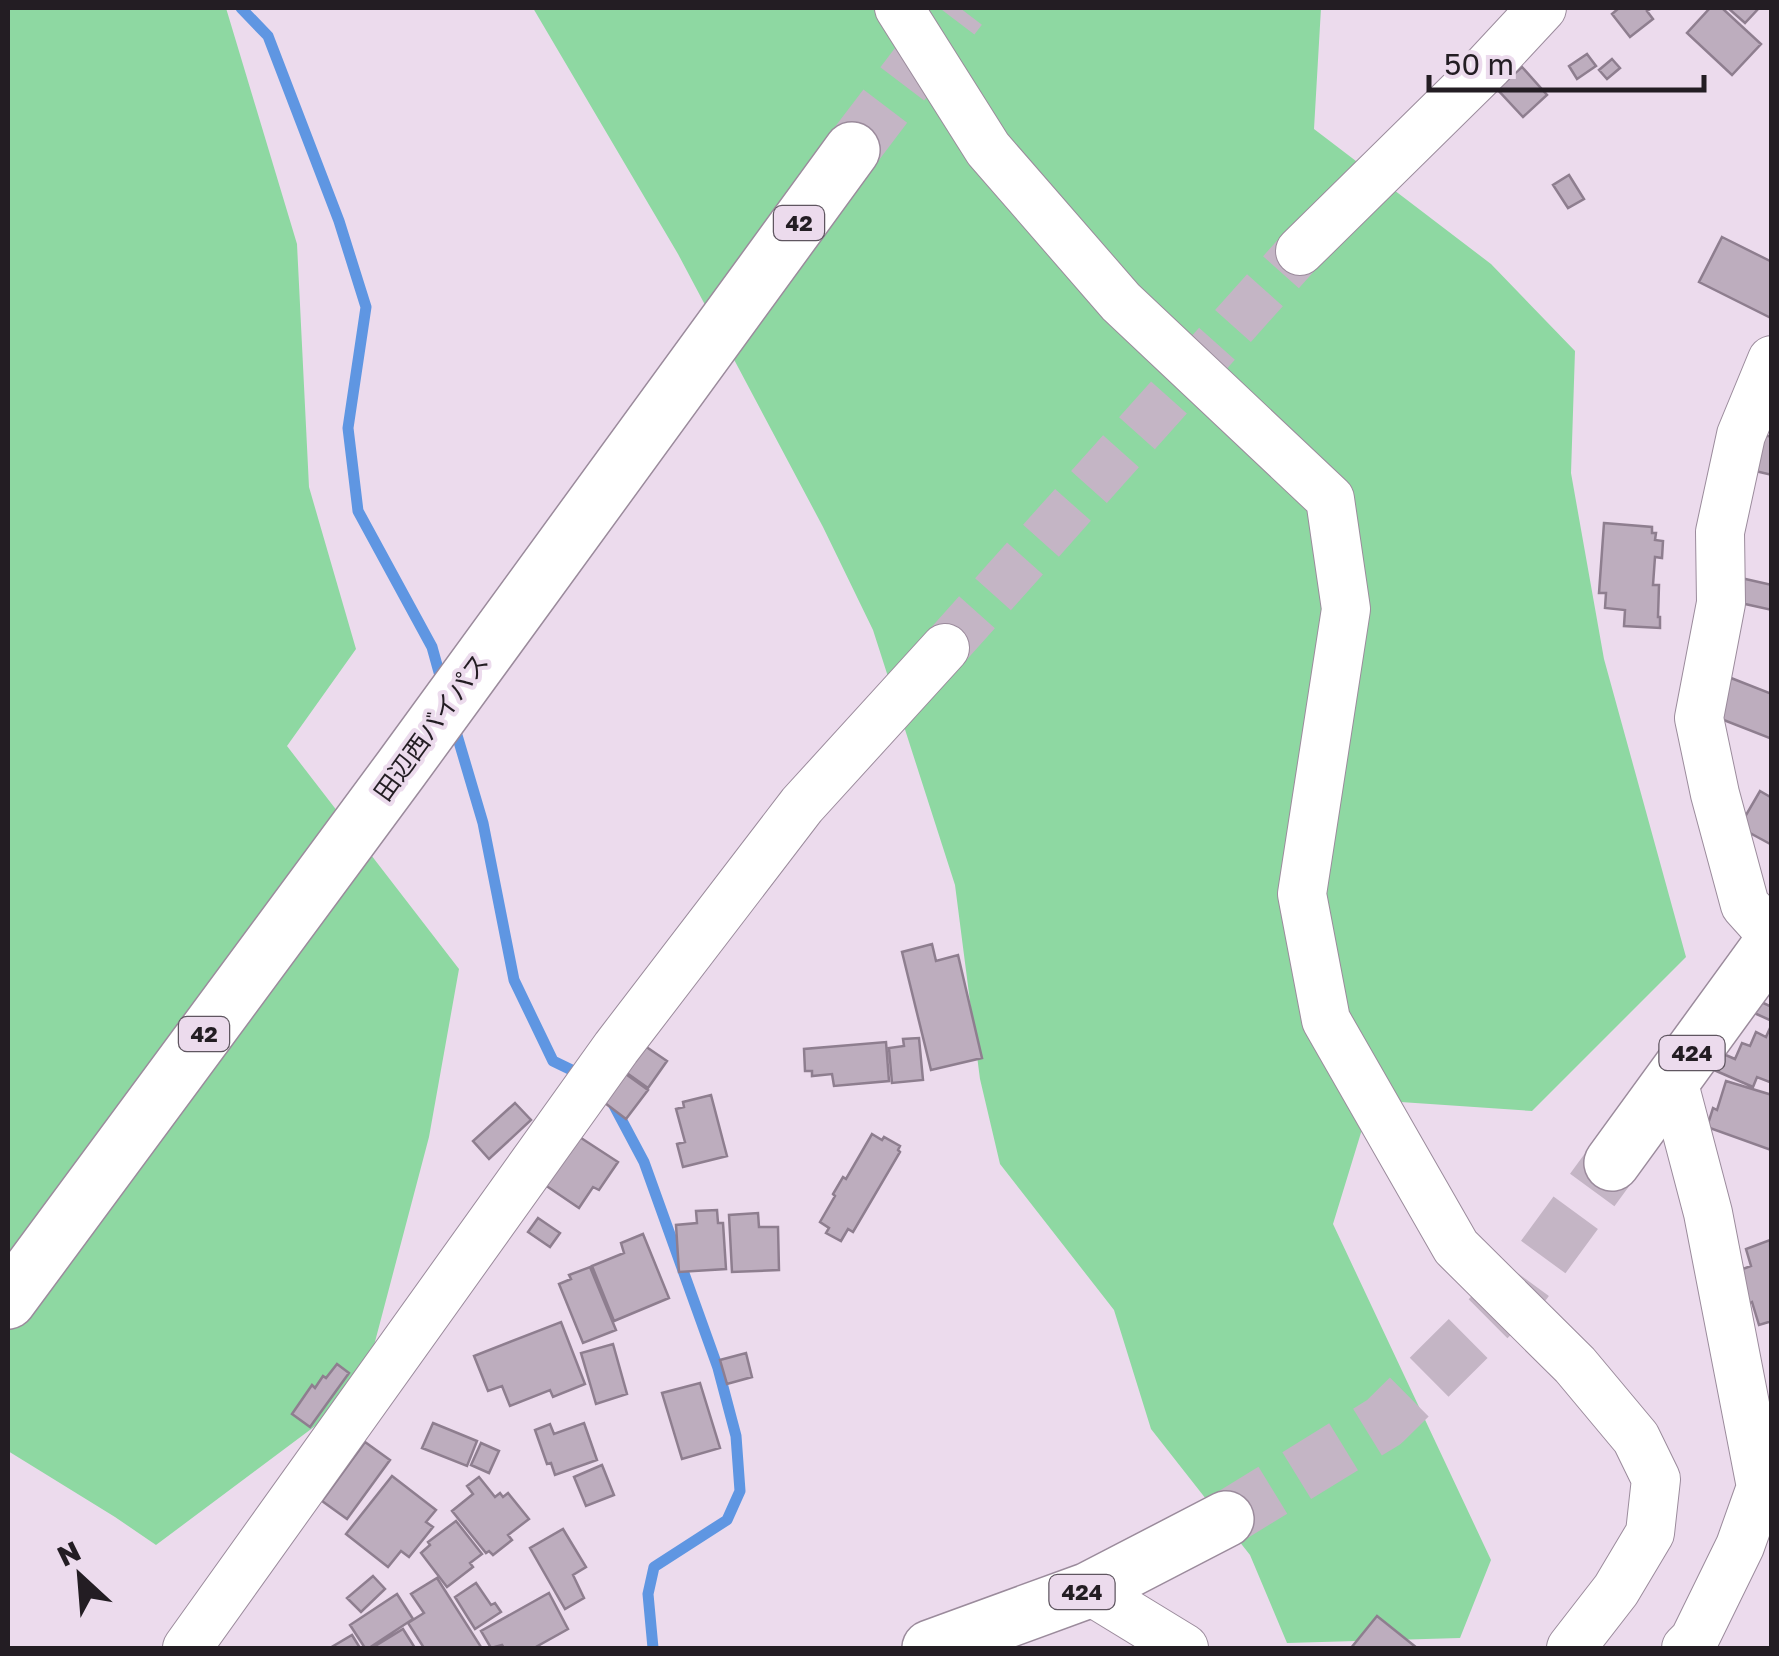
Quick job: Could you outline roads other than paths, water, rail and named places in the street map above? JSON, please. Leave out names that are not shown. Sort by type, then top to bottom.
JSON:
[{"type":"highway","name":"田辺西バイパス","points":[[8,1301],[852,150]]},
{"type":"highway","name":"424","points":[[1612,1163],[1772,943]]},
{"type":"highway","name":"424","points":[[930,1648],[1089,1590],[1226,1519]]},
{"type":"street","points":[[899,8],[988,149],[1121,302],[1330,500],[1346,608],[1302,894],[1326,1020],[1456,1247],[1575,1365],[1636,1438],[1656,1478],[1650,1533],[1616,1590],[1571,1648]]},
{"type":"street","points":[[1300,251],[1542,8]]},
{"type":"street","points":[[1771,363],[1741,435],[1720,532],[1721,603],[1699,718],[1714,794],[1745,904],[1772,934]]},
{"type":"street","points":[[187,1648],[616,1048],[802,805],[945,648]]},
{"type":"street","points":[[1673,1080],[1708,1213],[1761,1487],[1740,1546],[1694,1640],[1686,1648]]},
{"type":"street","points":[[1089,1590],[1184,1648]]},
{"type":"waterway","points":[[241,8],[268,36],[339,221],[366,307],[348,428],[358,511],[432,647],[442,683]]},
{"type":"waterway","points":[[454,725],[483,823],[514,980],[553,1061],[584,1076]]},
{"type":"waterway","points":[[611,1100],[644,1162],[718,1368],[736,1436],[740,1491],[727,1520],[654,1567],[648,1594],[653,1648]]},
{"type":"tunnel","points":[[852,150],[960,8]]},
{"type":"tunnel","points":[[945,648],[1300,251]]},
{"type":"tunnel","points":[[1226,1519],[1384,1422],[1525,1282],[1612,1163]]}]
